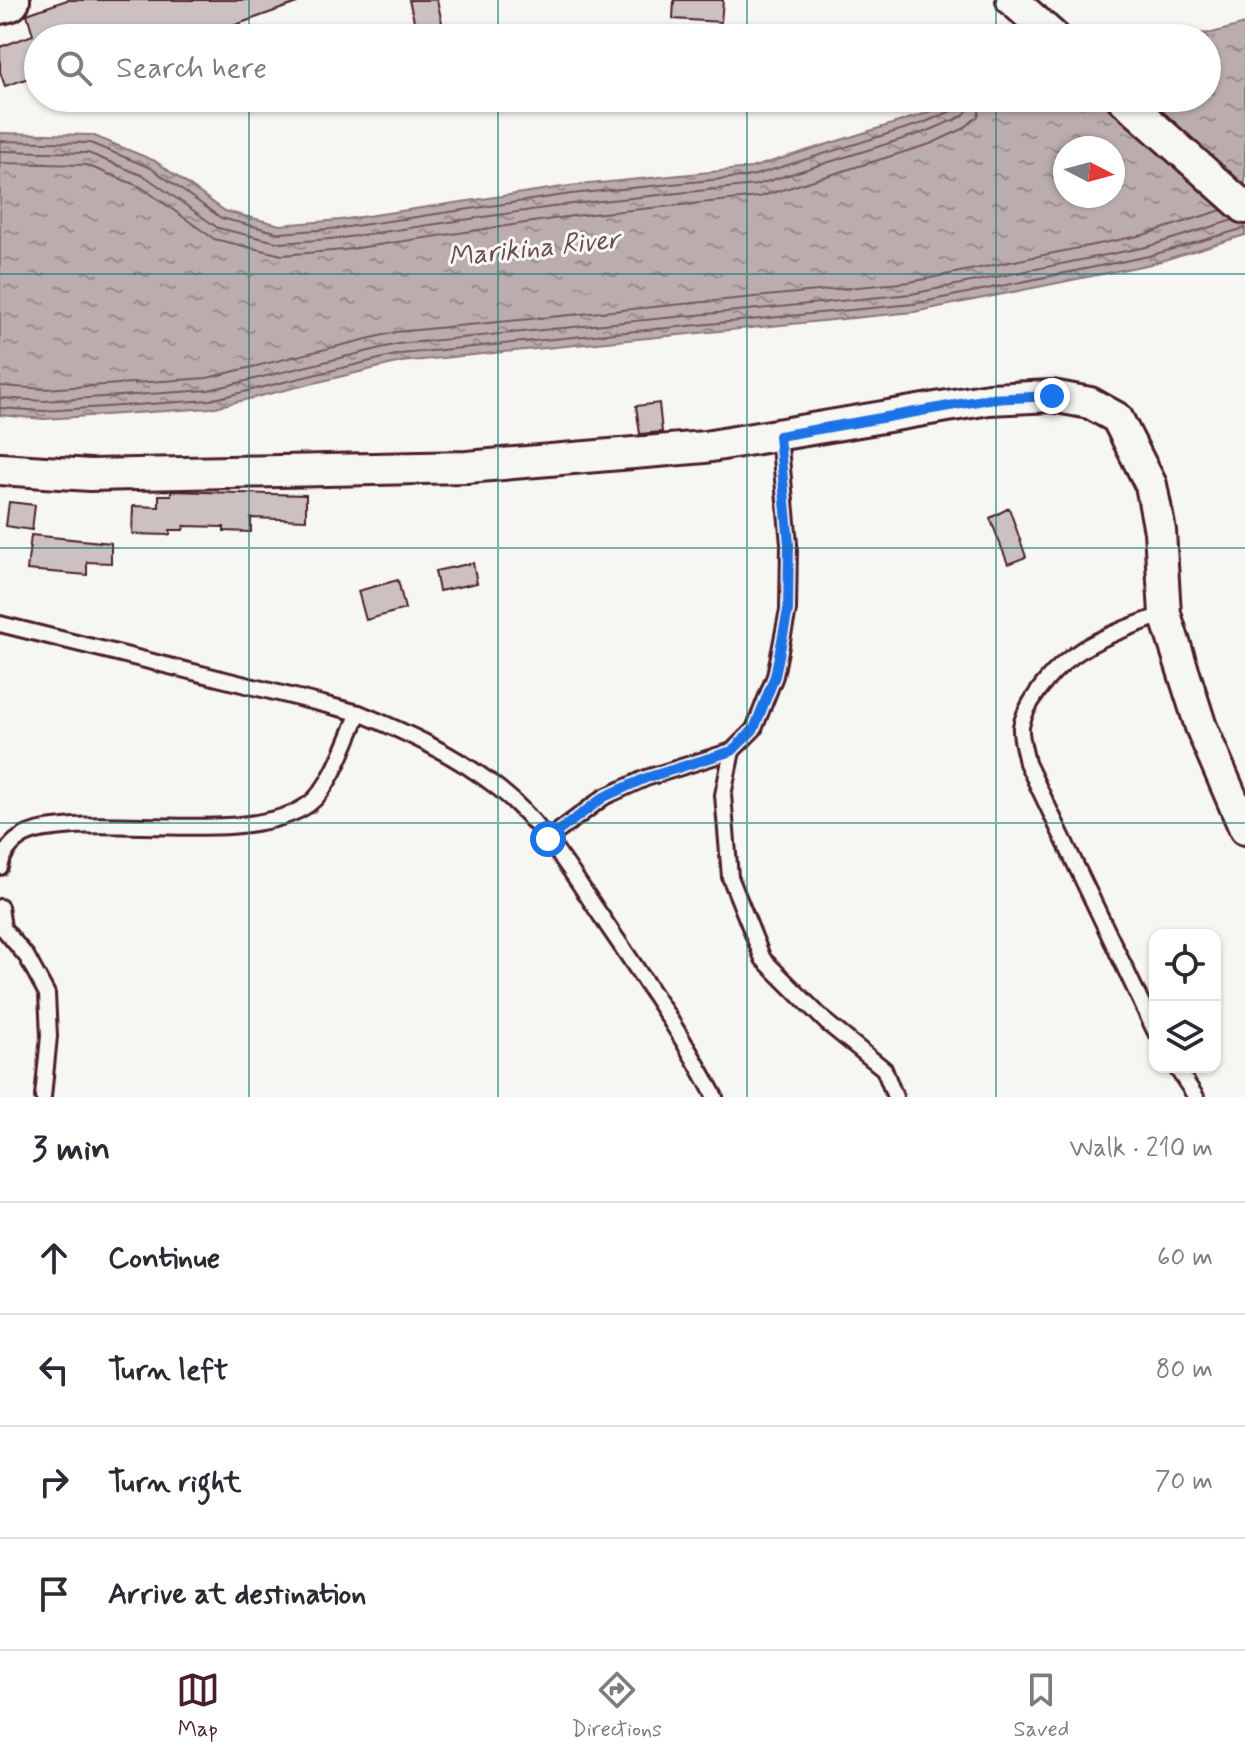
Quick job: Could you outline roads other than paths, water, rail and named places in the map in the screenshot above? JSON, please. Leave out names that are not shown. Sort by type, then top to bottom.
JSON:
[{"type":"street","points":[[0,2],[8,0]]},
{"type":"street","points":[[1012,0],[1039,24]]},
{"type":"street","points":[[1138,112],[1245,208]]},
{"type":"street","points":[[0,469],[90,475],[467,467],[649,453],[779,436],[989,399],[1052,396],[1090,403],[1117,418],[1151,485],[1160,531],[1165,614],[1201,727],[1245,829]]},
{"type":"lane","points":[[548,839],[604,797],[646,778],[732,751],[754,729],[775,676],[788,610],[789,544],[779,436]]},
{"type":"lane","points":[[1149,1018],[1027,763],[1021,728],[1028,706],[1051,673],[1073,654],[1091,643],[1165,614]]},
{"type":"lane","points":[[0,624],[359,713],[408,733],[464,764],[501,790],[548,839],[649,986],[715,1097]]},
{"type":"lane","points":[[0,867],[2,856],[19,838],[47,829],[104,824],[202,826],[262,822],[291,816],[313,801],[334,771],[359,713]]},
{"type":"lane","points":[[732,751],[723,795],[730,877],[763,959],[827,1023],[884,1069],[895,1097]]},
{"type":"lane","points":[[0,907],[3,928],[27,957],[47,994],[49,1036],[43,1097]]},
{"type":"lane","points":[[1180,1073],[1196,1097]]},
{"type":"water","name":"Marikina River","points":[[1245,24],[1245,235],[1151,264],[914,312],[401,362],[211,408],[44,419],[0,415],[0,133],[92,135],[155,161],[225,211],[280,225],[340,220],[569,186],[751,168],[928,112],[1221,112],[1221,31]]}]
